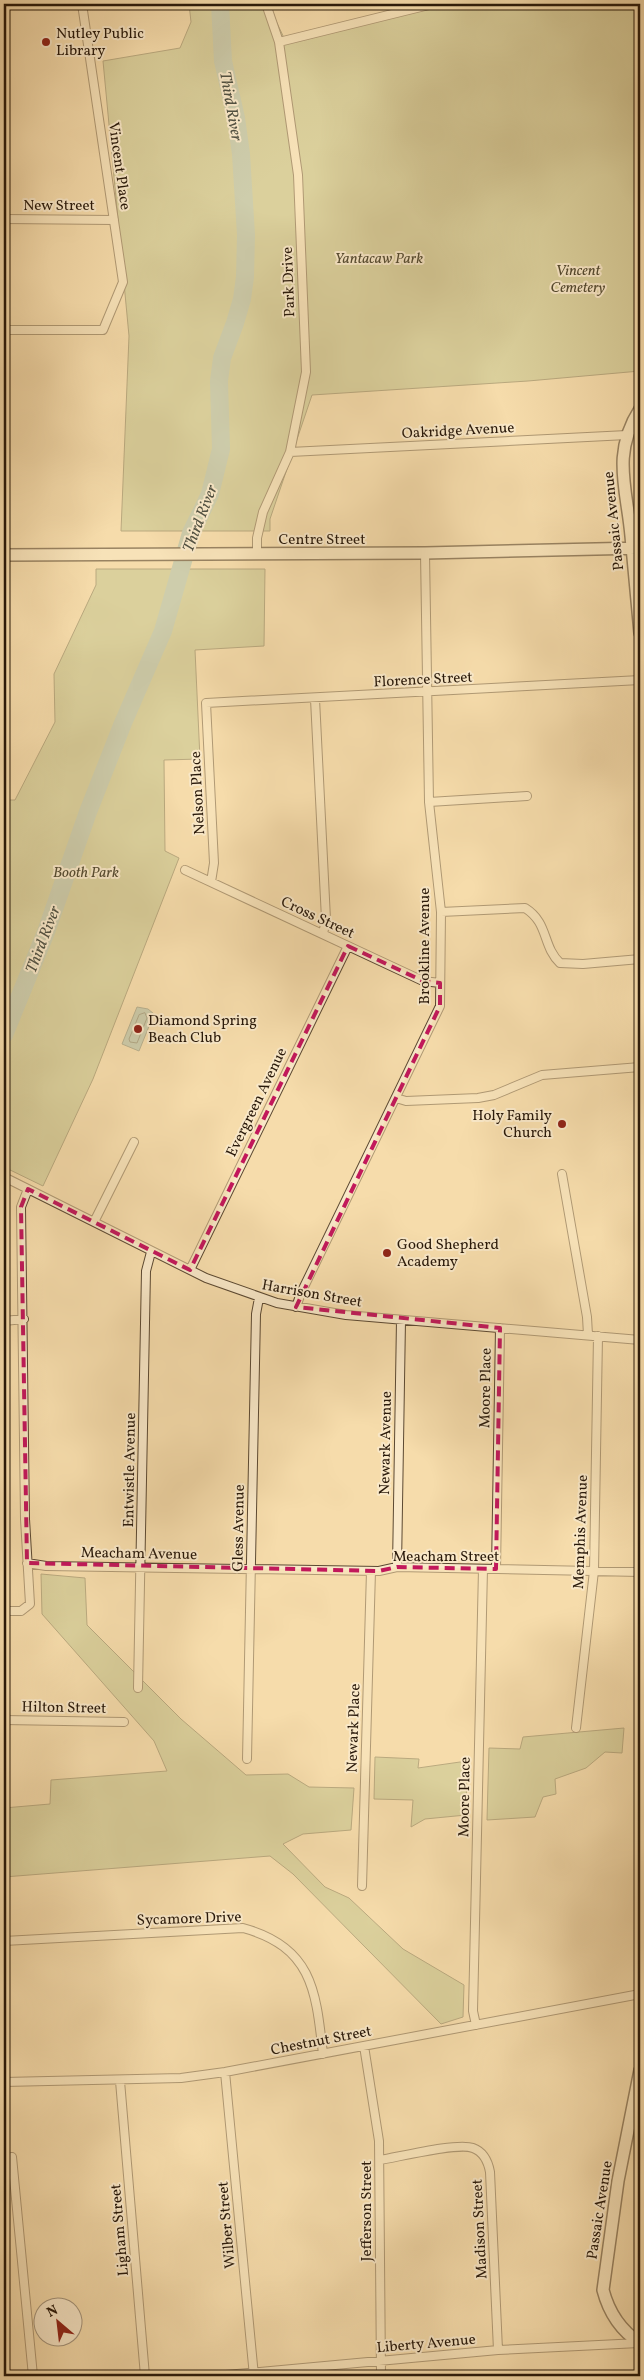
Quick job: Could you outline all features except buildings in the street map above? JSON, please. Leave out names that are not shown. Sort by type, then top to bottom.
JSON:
[{"type":"street","name":"Vincent Place","points":[[4,330],[103,330],[123,282],[82,4]]},
{"type":"street","name":"Park Drive","points":[[256,554],[257,538],[263,512],[290,452],[306,372],[298,175],[279,42],[266,4]]},
{"type":"street","points":[[279,42],[433,4]]},
{"type":"street","name":"New Street","points":[[4,219],[114,220]]},
{"type":"street","name":"Passaic Avenue","points":[[640,409],[627,435],[622,467],[636,549],[640,632]]},
{"type":"street","name":"Oakridge Avenue","points":[[290,452],[627,435]]},
{"type":"street","name":"Centre Street","points":[[4,555],[425,553],[636,549]]},
{"type":"street","name":"Brookline Avenue","points":[[296,1307],[301,1293],[438,1012],[441,912],[429,802],[425,553]]},
{"type":"street","name":"Florence Street","points":[[206,703],[315,699],[640,680]]},
{"type":"street","points":[[315,699],[326,918],[323,934]]},
{"type":"street","name":"Nelson Place","points":[[206,703],[214,864],[210,882]]},
{"type":"street","points":[[429,802],[527,796]]},
{"type":"street","name":"Cross Street","points":[[185,870],[422,980],[440,983]]},
{"type":"street","points":[[441,912],[525,908],[536,915],[554,957],[560,963],[583,964],[640,959]]},
{"type":"street","name":"Evergreen Avenue","points":[[190,1270],[348,946]]},
{"type":"street","points":[[396,1098],[406,1101],[478,1098],[494,1095],[542,1074],[640,1067]]},
{"type":"street","points":[[94,1222],[134,1142]]},
{"type":"street","points":[[562,1174],[587,1317],[588,1335]]},
{"type":"street","name":"Harrison Street","points":[[4,1178],[151,1252],[259,1298],[331,1313],[640,1340]]},
{"type":"street","points":[[4,1612],[18,1612],[26,1609],[30,1604],[25,1519],[24,1320],[21,1207],[28,1189]]},
{"type":"street","name":"Entwistle Avenue","points":[[138,1688],[146,1271],[151,1252]]},
{"type":"street","name":"Gless Avenue","points":[[247,1759],[256,1314],[259,1298]]},
{"type":"street","points":[[4,1321],[24,1320]]},
{"type":"street","name":"Newark Avenue","points":[[397,1567],[401,1320]]},
{"type":"street","name":"Moore Place","points":[[496,1569],[500,1328]]},
{"type":"street","name":"Memphis Avenue","points":[[576,1728],[594,1571],[598,1336]]},
{"type":"street","name":"Meacham Avenue","points":[[27,1562],[46,1566],[251,1569]]},
{"type":"street","name":"Meacham Street","points":[[251,1569],[370,1571],[397,1567],[640,1572]]},
{"type":"street","name":"Moore Place","points":[[476,2025],[473,2012],[483,1569]]},
{"type":"street","name":"Newark Place","points":[[362,1886],[370,1571]]},
{"type":"street","name":"Hilton Street","points":[[4,1720],[124,1722]]},
{"type":"street","name":"Sycamore Drive","points":[[4,1941],[243,1928],[252,1931],[271,1939],[287,1951],[306,1974],[317,2001],[323,2054]]},
{"type":"street","name":"Chestnut Street","points":[[4,2082],[120,2081],[182,2078],[226,2072],[640,1994]]},
{"type":"street","name":"Jefferson Street","points":[[364,2046],[380,2141],[381,2376]]},
{"type":"street","name":"Passaic Avenue","points":[[640,2070],[618,2181],[604,2290],[606,2304],[616,2320],[624,2331],[640,2343]]},
{"type":"street","name":"Wilber Street","points":[[226,2072],[254,2374]]},
{"type":"street","name":"Ligham Street","points":[[120,2081],[145,2376]]},
{"type":"street","name":"Madison Street","points":[[380,2160],[464,2146],[472,2148],[485,2157],[490,2172],[498,2350]]},
{"type":"street","points":[[12,2157],[33,2376]]},
{"type":"street","name":"Liberty Avenue","points":[[215,2376],[254,2374],[498,2350],[640,2343]]},
{"type":"highlighted area","points":[[348,946],[423,981],[440,983],[440,1006],[296,1307],[500,1328],[496,1569],[397,1567],[379,1571],[27,1563],[21,1207],[28,1189],[190,1270]]},
{"type":"green space","name":"Yantacaw Park","points":[[189,4],[268,4],[285,40],[434,4],[640,4],[640,371],[528,381],[312,395],[270,519],[270,531],[121,531],[129,336],[103,61],[180,48],[191,22]]},
{"type":"green space","name":"Booth Park","points":[[96,569],[265,569],[264,646],[195,650],[200,759],[164,760],[165,851],[179,858],[93,1079],[43,1186],[4,1167],[4,800],[15,800],[55,722],[54,674],[96,585]]},
{"type":"green space","points":[[41,1574],[85,1578],[87,1625],[181,1719],[246,1775],[288,1774],[309,1787],[354,1788],[351,1830],[303,1834],[283,1844],[325,1887],[349,1898],[403,1949],[464,1985],[463,2017],[441,2024],[293,1874],[270,1856],[4,1877],[4,1808],[50,1804],[51,1780],[167,1771],[154,1741],[42,1614]]},
{"type":"green space","points":[[624,1728],[622,1753],[605,1752],[586,1768],[555,1779],[556,1794],[543,1797],[535,1817],[487,1820],[489,1748],[520,1749],[523,1737]]},
{"type":"green space","points":[[375,1757],[419,1759],[418,1768],[467,1761],[466,1815],[425,1819],[411,1827],[413,1800],[374,1799]]},
{"type":"water","name":"Diamond Spring Beach Club","points":[[137,1007],[148,1009],[154,1014],[139,1051],[122,1044]]},
{"type":"waterway","name":"Third River","points":[[4,1035],[46,932],[88,812],[123,723],[163,631],[191,533],[210,494],[221,449],[219,381],[222,358],[242,299],[245,277],[246,235],[241,154],[236,118],[223,61],[220,4]]},
{"type":"place","name":"Nutley Public Library","points":[[46,42]]},
{"type":"place","name":"Diamond Spring Beach Club","points":[[138,1029]]},
{"type":"place","name":"Holy Family Church","points":[[562,1124]]},
{"type":"place","name":"Good Shepherd Academy","points":[[387,1253]]},
{"type":"park label","name":"Vincent Cemetery","points":[[578,278]]}]
